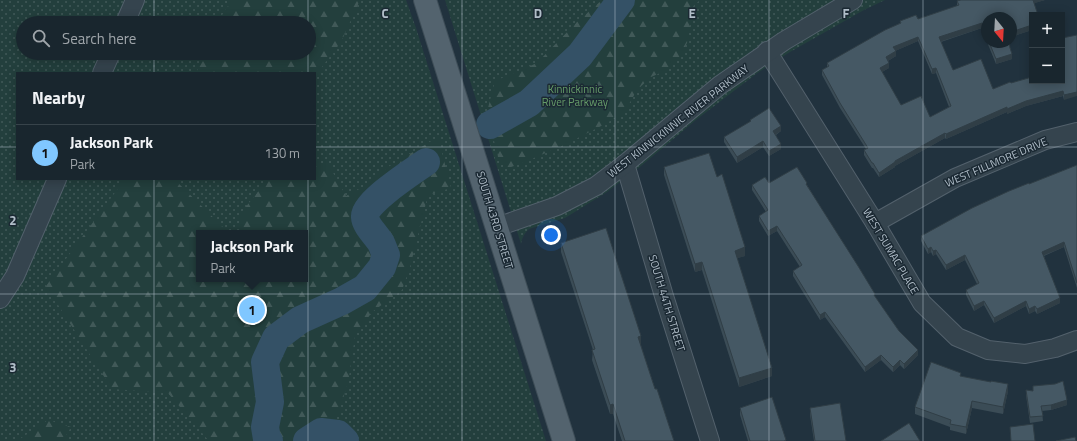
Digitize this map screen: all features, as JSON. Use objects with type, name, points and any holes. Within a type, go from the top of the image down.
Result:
[{"type":"main road","name":"SOUTH 43RD STREET","points":[[425,0],[564,441]]},
{"type":"street","points":[[128,16],[135,0]]},
{"type":"street","name":"WEST KINNICKINNIC RIVER PARKWAY","points":[[497,227],[557,206],[596,186],[625,164],[720,85],[784,40],[853,0]]},
{"type":"street","name":"WEST SUMAC PLACE","points":[[768,52],[875,222],[922,303],[957,338],[988,350],[1025,354],[1055,348],[1077,340]]},
{"type":"street","points":[[102,72],[107,60]]},
{"type":"street","name":"WEST FILLMORE DRIVE","points":[[875,222],[955,178],[1045,140],[1077,132]]},
{"type":"street","name":"SOUTH 44TH STREET","points":[[625,164],[664,296],[710,441]]},
{"type":"street","points":[[0,299],[15,276],[57,180]]},
{"type":"green space","points":[[0,0],[406,0],[546,441],[0,441]]},
{"type":"green space","points":[[233,0],[291,0],[296,2],[298,0],[360,0],[341,42],[316,75],[316,72],[196,72],[202,60],[316,60],[316,16],[222,16]]},
{"type":"green space","name":"Kinnickinnic River Parkway","points":[[445,0],[885,0],[864,10],[790,52],[756,74],[607,192],[565,218],[529,229],[521,244]]},
{"type":"green space","points":[[602,0],[700,0],[691,8],[687,43],[681,55],[667,70],[651,77],[637,90],[625,111],[607,123],[564,145],[508,168],[498,157],[487,112],[495,81],[537,63],[577,22]]},
{"type":"green space","points":[[438,137],[451,188],[428,195],[410,267],[402,290],[372,312],[355,336],[348,383],[335,423],[355,441],[209,441],[168,393],[112,389],[46,286],[124,180],[175,180],[226,230],[196,230],[196,282],[308,282],[308,230],[239,230],[241,213],[267,180],[316,180],[316,165],[327,162],[346,196],[365,186],[388,167]]},
{"type":"green space","points":[[48,420],[71,427],[63,441],[17,441]]},
{"type":"building","points":[[961,0],[1033,0],[1037,12],[1029,12],[1029,26],[1017,30],[1017,12],[981,12],[981,23],[939,37],[953,70],[981,59],[993,89],[1010,82],[1029,78],[1029,84],[1065,84],[1065,37],[1077,35],[1077,92],[1064,95],[1063,91],[1026,101],[1007,109],[1007,107],[946,134],[945,133],[895,161],[879,173],[864,150],[868,148],[840,103],[822,70],[829,66],[827,63],[885,30],[901,23],[900,21],[916,15],[918,19],[959,5],[957,1]],"holes":[[[918,37],[932,69],[936,68],[951,106],[930,117],[921,96],[901,105],[880,68],[889,63],[886,57],[896,51],[893,47]]]},
{"type":"building","points":[[991,48],[1010,48],[1012,54],[996,59]]},
{"type":"building","points":[[769,108],[781,126],[773,131],[781,144],[769,151],[763,141],[737,157],[724,137]]},
{"type":"building","points":[[709,153],[717,177],[722,174],[745,247],[735,251],[772,368],[739,378],[702,262],[695,264],[664,167]]},
{"type":"building","points":[[1077,165],[1077,283],[1064,242],[1042,252],[1060,298],[1037,309],[1035,306],[1029,309],[1026,301],[994,318],[984,301],[974,306],[966,290],[979,283],[965,255],[946,265],[936,250],[933,251],[931,247],[928,249],[921,236],[972,208],[1009,191]]},
{"type":"building","points":[[797,167],[807,183],[806,184],[875,294],[874,295],[899,331],[918,350],[904,364],[900,360],[893,367],[881,355],[865,367],[825,312],[820,315],[793,271],[802,265],[777,226],[768,231],[759,216],[768,210],[752,185],[765,177],[769,183]]},
{"type":"building","points":[[606,228],[641,336],[638,337],[674,441],[625,441],[613,404],[610,405],[592,350],[595,349],[561,243]]},
{"type":"building","points":[[931,362],[961,373],[960,376],[1008,384],[1003,407],[972,401],[966,427],[950,424],[951,420],[915,407]]},
{"type":"building","points":[[1063,381],[1067,400],[1051,405],[1041,406],[1043,416],[1030,417],[1026,390],[1033,391],[1033,386],[1055,384]]},
{"type":"building","points":[[772,397],[786,440],[750,441],[740,408]]},
{"type":"building","points":[[840,403],[846,441],[815,441],[810,408]]},
{"type":"building","points":[[909,423],[920,441],[881,441]]},
{"type":"building","points":[[1033,424],[1035,441],[1011,441],[1010,427]]},
{"type":"building","points":[[1075,437],[1076,441],[1056,441]]},
{"type":"waterway","points":[[490,125],[529,103],[580,55],[621,0]]},
{"type":"waterway","points":[[269,441],[267,439],[265,427],[270,402],[265,362],[276,338],[300,320],[342,301],[365,288],[382,267],[386,255],[381,243],[367,223],[365,217],[367,211],[372,204],[401,179],[426,162]]},
{"type":"waterway","points":[[307,441],[321,432],[338,434],[345,441]]},
{"type":"place","name":"Jackson Park","points":[[252,310]]}]
